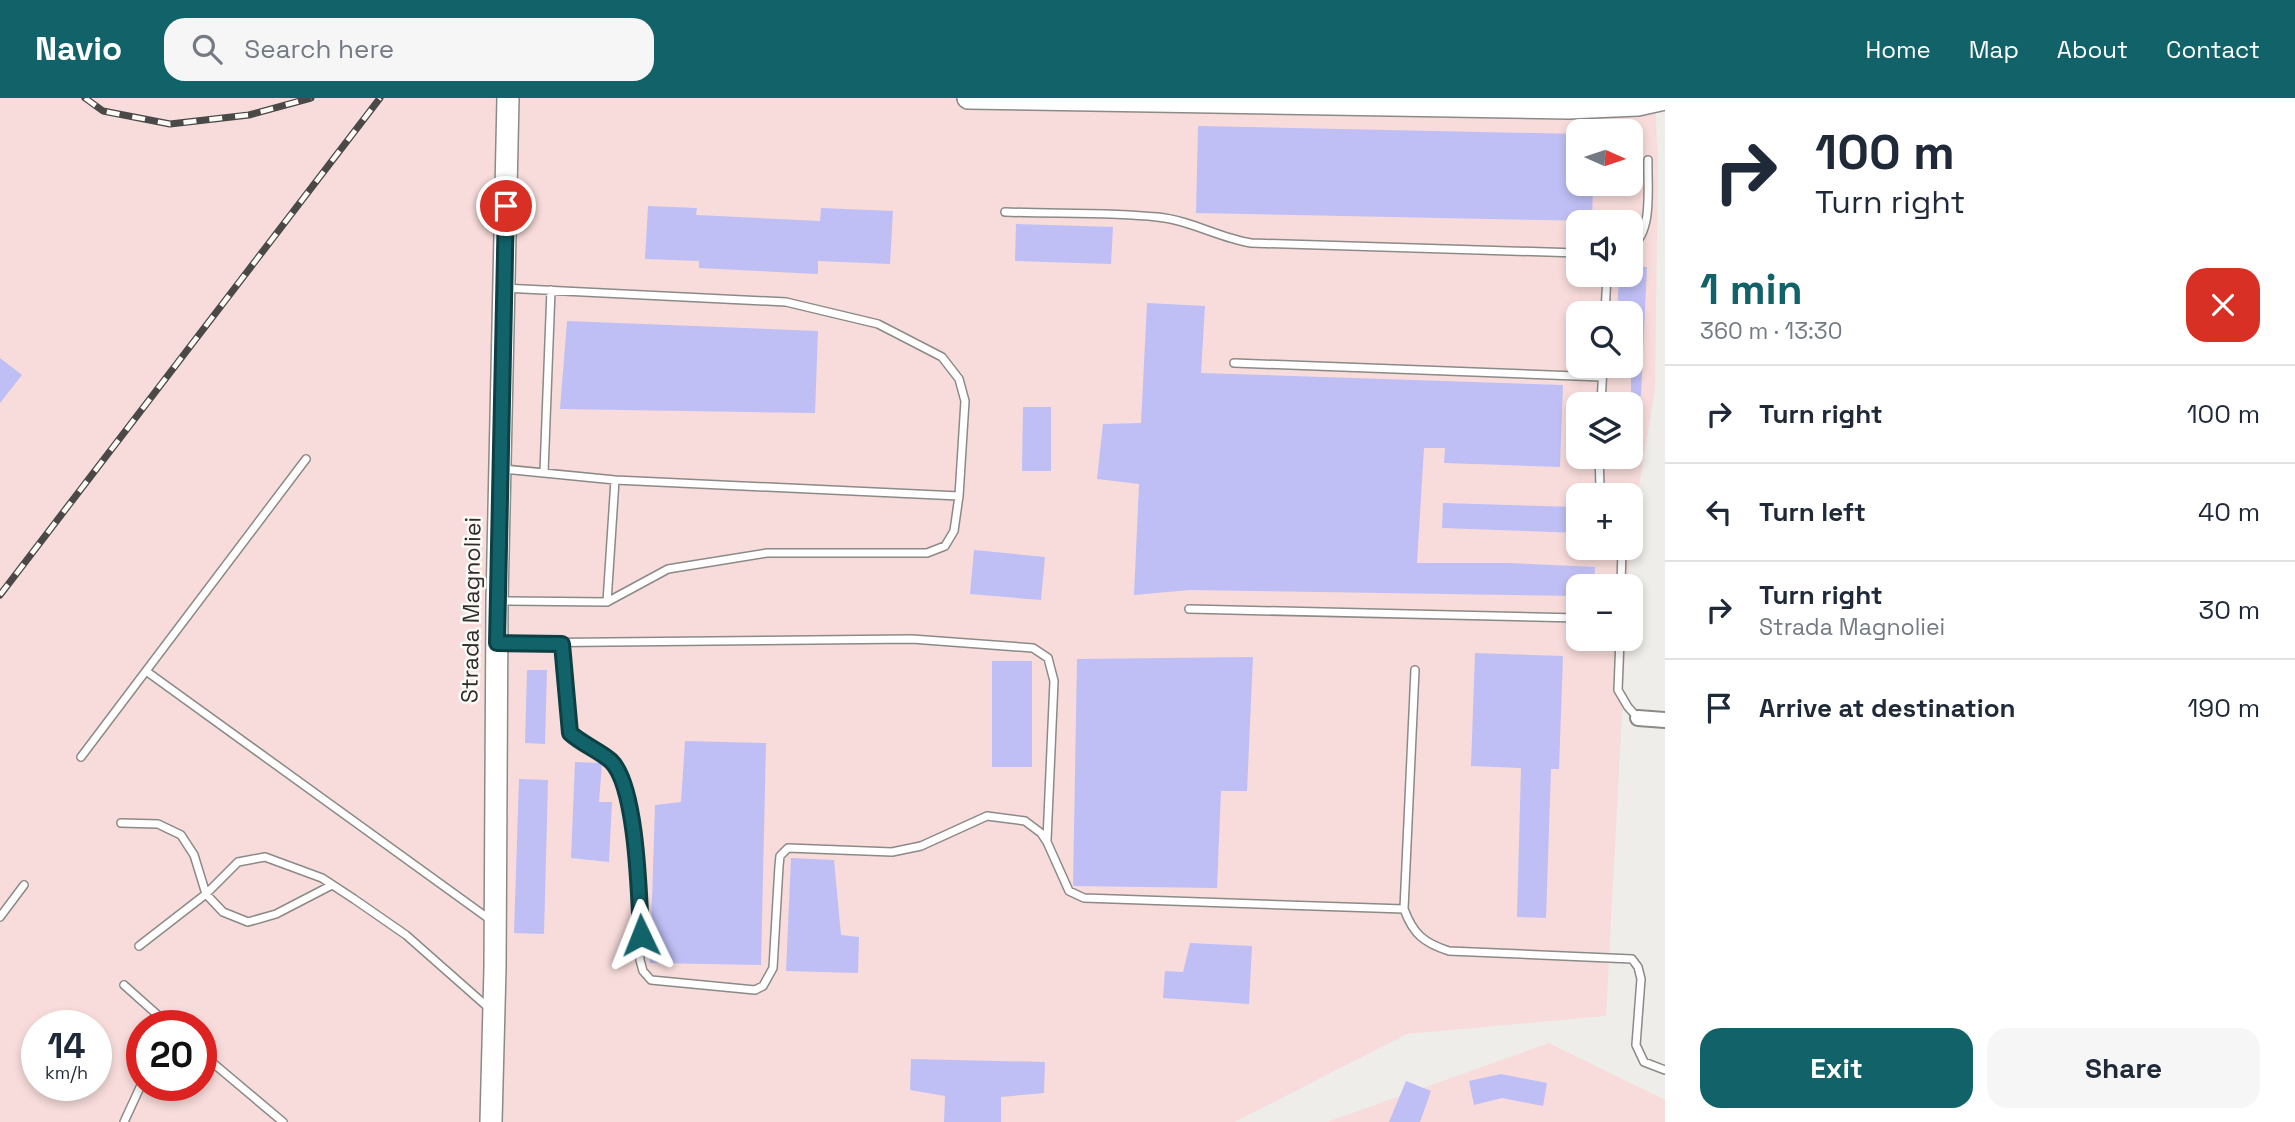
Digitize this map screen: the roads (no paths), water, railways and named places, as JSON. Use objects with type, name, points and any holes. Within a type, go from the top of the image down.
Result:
[{"type":"main road","name":"Strada Magnoliei","points":[[491,1122],[497,601],[508,98]]},
{"type":"main road","points":[[968,98],[1264,100],[1569,107],[1638,105],[1665,99]]},
{"type":"street","points":[[1638,718],[1665,720]]},
{"type":"lane","points":[[1643,235],[1646,227],[1648,160]]},
{"type":"lane","points":[[1005,212],[1157,217],[1183,222],[1234,241],[1251,243],[1566,253]]},
{"type":"lane","points":[[497,601],[607,603],[668,569],[767,553],[927,553],[945,546],[954,531],[960,496],[965,401],[960,379],[942,357],[878,324],[786,302],[504,288]]},
{"type":"lane","points":[[544,472],[551,290]]},
{"type":"lane","points":[[1234,363],[1566,376]]},
{"type":"lane","points":[[81,757],[306,459]]},
{"type":"lane","points":[[500,468],[615,480],[960,496]]},
{"type":"lane","points":[[607,603],[615,480]]},
{"type":"lane","points":[[1189,609],[1566,618]]},
{"type":"lane","points":[[497,643],[912,639],[1033,648],[1048,658],[1054,681],[1047,842]]},
{"type":"lane","points":[[562,644],[570,733],[610,760],[620,772],[638,858],[640,960],[643,971],[651,980],[755,990],[763,986],[773,968],[780,856],[788,848],[892,852],[921,846],[987,816],[1026,821],[1041,833],[1069,891],[1084,898],[1404,909]]},
{"type":"lane","points":[[1620,651],[1618,691],[1638,718]]},
{"type":"lane","points":[[1415,670],[1404,909],[1410,926],[1432,946],[1449,951],[1632,959],[1638,967],[1641,979],[1636,1045],[1644,1062],[1665,1070]]},
{"type":"lane","points":[[146,671],[495,924]]},
{"type":"lane","points":[[121,822],[158,824],[181,835],[194,855],[206,894],[223,912],[248,922],[276,914],[332,885]]},
{"type":"lane","points":[[139,946],[206,894],[238,862],[264,857],[322,878],[406,935],[494,1013]]},
{"type":"lane","points":[[0,917],[3,907],[24,885]]},
{"type":"lane","points":[[124,985],[152,1010]]},
{"type":"lane","points":[[217,1066],[283,1122]]},
{"type":"lane","points":[[124,1122],[134,1101]]},
{"type":"railway","points":[[85,98],[103,111],[170,124],[249,115],[311,98]]},
{"type":"railway","points":[[0,595],[380,98]]}]
